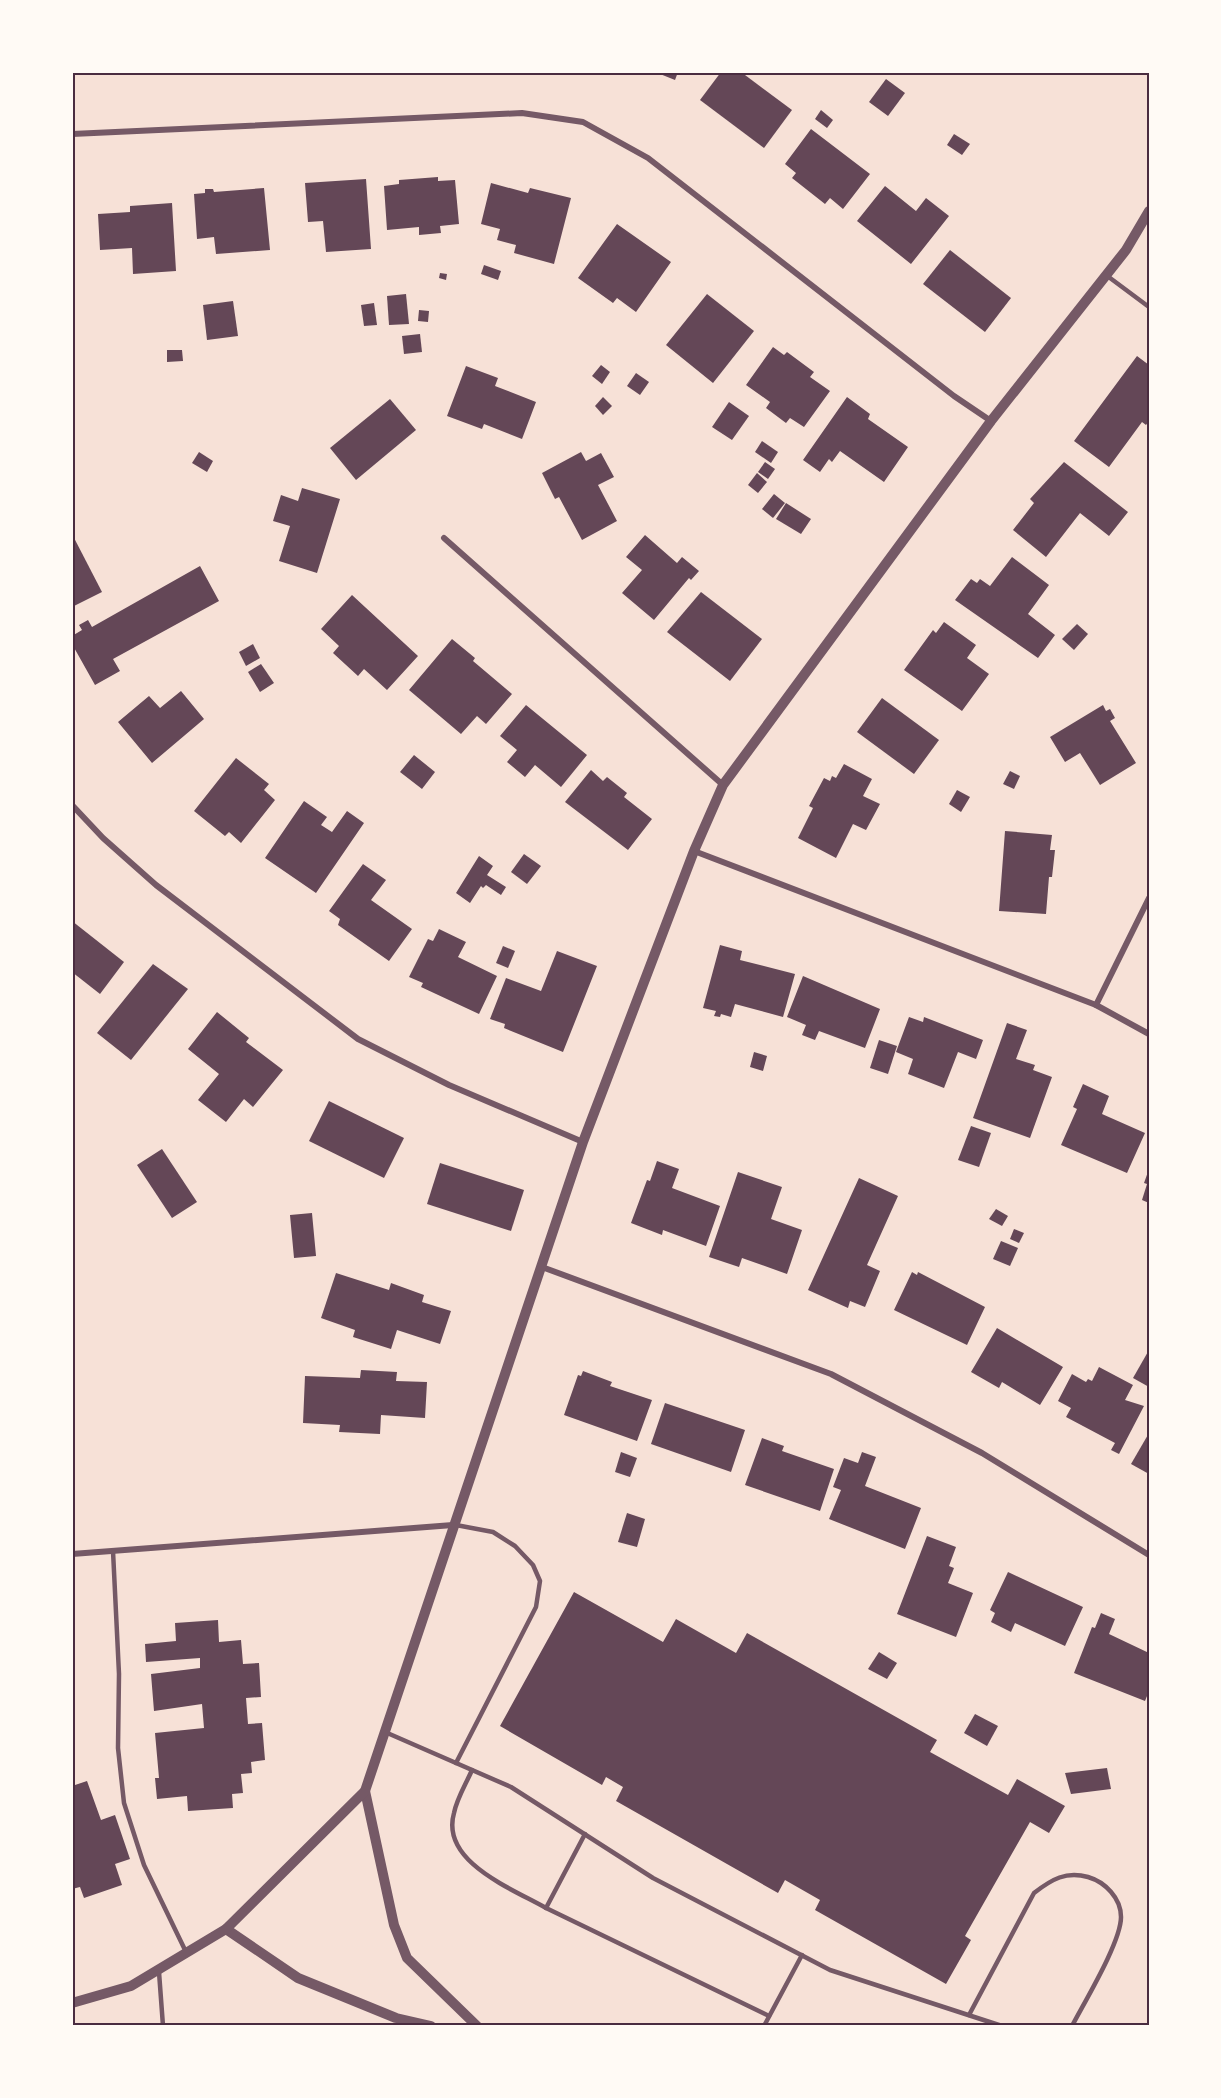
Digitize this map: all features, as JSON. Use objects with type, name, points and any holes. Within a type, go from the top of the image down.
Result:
[{"type":"street","points":[[72,134],[522,113],[583,122],[648,158],[954,396],[991,421]]},
{"type":"street","points":[[72,2003],[131,1986],[226,1929],[365,1791],[583,1142],[694,851],[723,785],[991,421],[1126,250],[1149,211]]},
{"type":"street","points":[[444,538],[723,785]]},
{"type":"street","points":[[72,805],[103,838],[156,885],[358,1039],[448,1084],[583,1142]]},
{"type":"street","points":[[694,851],[1096,1005],[1149,1034]]},
{"type":"street","points":[[1096,1005],[1149,898]]},
{"type":"street","points":[[542,1267],[831,1374],[982,1453],[1149,1555]]},
{"type":"street","points":[[72,1554],[453,1524]]},
{"type":"street","points":[[365,1791],[394,1925],[407,1958],[477,2026]]},
{"type":"street","points":[[226,1929],[298,1978],[398,2022],[431,2026]]},
{"type":"lane","points":[[1106,275],[1149,307]]},
{"type":"lane","points":[[453,1524],[493,1532],[515,1546],[533,1565],[540,1581],[536,1607],[456,1763]]},
{"type":"lane","points":[[113,1551],[119,1674],[118,1748],[124,1803],[144,1865],[186,1953]]},
{"type":"lane","points":[[385,1732],[511,1787],[653,1878],[830,1970],[1002,2026]]},
{"type":"lane","points":[[472,1770],[453,1814],[452,1835],[465,1857],[482,1872],[546,1908],[769,2016]]},
{"type":"lane","points":[[546,1908],[585,1834]]},
{"type":"lane","points":[[969,2015],[1034,1893],[1050,1880],[1073,1873],[1098,1880],[1115,1895],[1121,1915],[1119,1933],[1072,2026]]},
{"type":"lane","points":[[764,2026],[802,1955]]},
{"type":"lane","points":[[159,1969],[163,2026]]},
{"type":"building","points":[[655,72],[678,72],[675,80]]},
{"type":"building","points":[[721,72],[741,72],[792,110],[764,148],[700,100]]},
{"type":"building","points":[[886,79],[905,93],[888,116],[869,102]]},
{"type":"building","points":[[821,110],[833,120],[827,128],[815,119]]},
{"type":"building","points":[[811,129],[870,174],[843,209],[830,198],[825,204],[792,178],[796,173],[785,164]]},
{"type":"building","points":[[954,134],[970,144],[962,155],[947,145]]},
{"type":"building","points":[[438,177],[438,181],[455,180],[459,224],[440,226],[441,233],[419,235],[419,227],[387,230],[384,186],[399,184],[399,180]]},
{"type":"building","points":[[366,179],[371,249],[326,252],[323,221],[308,222],[305,183]]},
{"type":"building","points":[[491,183],[528,193],[530,188],[571,198],[554,264],[514,253],[516,245],[497,240],[500,229],[481,224]]},
{"type":"building","points":[[885,186],[916,211],[926,198],[949,216],[911,264],[857,221]]},
{"type":"building","points":[[264,188],[270,250],[216,254],[214,237],[197,239],[194,194],[205,193],[205,189],[213,189],[214,192]]},
{"type":"building","points":[[172,203],[176,271],[133,274],[132,248],[100,250],[98,214],[130,212],[130,206]]},
{"type":"building","points":[[617,224],[671,262],[636,312],[617,298],[613,303],[578,278]]},
{"type":"building","points":[[950,250],[1011,298],[985,332],[923,284]]},
{"type":"building","points":[[484,265],[501,271],[498,280],[481,274]]},
{"type":"building","points":[[440,273],[447,274],[446,280],[439,278]]},
{"type":"building","points":[[406,294],[409,324],[389,325],[387,296]]},
{"type":"building","points":[[707,294],[754,331],[713,383],[666,345]]},
{"type":"building","points":[[233,301],[238,336],[207,340],[203,305]]},
{"type":"building","points":[[374,303],[377,325],[364,326],[361,305]]},
{"type":"building","points":[[419,310],[429,311],[428,322],[418,321]]},
{"type":"building","points":[[420,334],[422,352],[404,354],[402,336]]},
{"type":"building","points":[[773,347],[784,355],[787,352],[814,372],[810,377],[830,391],[804,427],[790,418],[786,423],[766,408],[770,402],[746,385]]},
{"type":"building","points":[[167,350],[182,350],[183,361],[167,362]]},
{"type":"building","points":[[1137,356],[1149,365],[1149,421],[1146,425],[1142,422],[1109,467],[1074,441]]},
{"type":"building","points":[[601,365],[610,372],[602,384],[592,376]]},
{"type":"building","points":[[466,366],[498,378],[495,386],[536,402],[522,439],[484,424],[482,429],[447,416]]},
{"type":"building","points":[[636,373],[649,382],[640,395],[627,386]]},
{"type":"building","points":[[603,397],[612,406],[603,415],[595,406]]},
{"type":"building","points":[[847,397],[870,414],[868,419],[908,447],[884,482],[840,451],[832,462],[829,459],[820,472],[803,460]]},
{"type":"building","points":[[390,399],[416,430],[356,480],[330,448]]},
{"type":"building","points":[[729,402],[749,416],[732,440],[712,427]]},
{"type":"building","points":[[762,441],[778,452],[771,463],[755,452]]},
{"type":"building","points":[[199,452],[213,461],[207,472],[192,463]]},
{"type":"building","points":[[581,452],[586,461],[601,453],[614,477],[598,485],[617,521],[582,540],[559,497],[555,499],[542,473]]},
{"type":"building","points":[[765,462],[775,469],[768,479],[758,472]]},
{"type":"building","points":[[1064,462],[1128,512],[1109,536],[1080,513],[1046,557],[1013,530],[1034,503],[1030,499]]},
{"type":"building","points":[[757,473],[767,482],[758,493],[748,485]]},
{"type":"building","points":[[302,488],[340,499],[317,573],[279,561],[290,526],[273,521],[281,495],[298,501]]},
{"type":"building","points":[[774,494],[785,503],[773,518],[762,509]]},
{"type":"building","points":[[786,503],[811,519],[801,534],[776,519]]},
{"type":"building","points":[[72,534],[102,592],[72,607]]},
{"type":"building","points":[[645,535],[677,563],[682,557],[699,571],[691,580],[689,578],[654,620],[622,593],[642,570],[626,557]]},
{"type":"building","points":[[1012,557],[1049,585],[1028,614],[1055,635],[1038,658],[955,600],[971,579],[977,583],[980,579],[990,586]]},
{"type":"building","points":[[200,566],[219,601],[113,659],[120,671],[95,685],[72,644],[72,636],[82,630],[79,625],[88,620],[92,627]]},
{"type":"building","points":[[701,592],[762,639],[730,681],[667,632]]},
{"type":"building","points":[[352,595],[418,656],[387,690],[364,669],[358,676],[333,653],[339,646],[321,629]]},
{"type":"building","points":[[944,622],[976,645],[967,658],[989,674],[962,711],[904,670],[933,630],[936,633]]},
{"type":"building","points":[[1077,624],[1088,634],[1074,650],[1062,639]]},
{"type":"building","points":[[452,639],[475,658],[473,661],[512,694],[486,724],[477,716],[461,734],[409,690]]},
{"type":"building","points":[[253,644],[260,658],[246,666],[239,652]]},
{"type":"building","points":[[261,664],[274,683],[260,692],[248,672]]},
{"type":"building","points":[[181,691],[204,719],[152,763],[118,722],[149,696],[160,708]]},
{"type":"building","points":[[882,698],[939,740],[914,774],[857,732]]},
{"type":"building","points":[[526,705],[587,755],[561,787],[535,765],[525,777],[507,762],[517,750],[500,736]]},
{"type":"building","points":[[1103,705],[1106,711],[1110,709],[1115,718],[1110,721],[1136,763],[1100,785],[1080,753],[1065,762],[1050,737]]},
{"type":"building","points":[[414,755],[435,772],[422,789],[400,772]]},
{"type":"building","points":[[236,758],[269,784],[264,790],[275,800],[241,843],[229,832],[225,836],[194,811]]},
{"type":"building","points":[[844,764],[872,779],[863,796],[880,804],[866,830],[853,824],[836,858],[798,838],[813,808],[809,806],[824,778],[830,781],[832,776],[836,778]]},
{"type":"building","points":[[591,770],[603,781],[607,777],[627,793],[624,797],[652,819],[628,850],[565,802]]},
{"type":"building","points":[[1010,771],[1020,776],[1014,789],[1003,784]]},
{"type":"building","points":[[957,790],[970,797],[961,812],[949,804]]},
{"type":"building","points":[[304,801],[327,817],[321,825],[332,832],[347,811],[364,823],[316,893],[265,858]]},
{"type":"building","points":[[1005,831],[1052,835],[1050,850],[1055,850],[1052,877],[1049,877],[1046,914],[999,911]]},
{"type":"building","points":[[524,854],[541,866],[527,884],[511,872]]},
{"type":"building","points":[[479,856],[493,866],[487,875],[506,887],[501,895],[486,885],[483,888],[481,886],[470,903],[456,893]]},
{"type":"building","points":[[363,864],[386,880],[371,900],[412,929],[389,961],[338,925],[340,919],[329,911]]},
{"type":"building","points":[[72,921],[124,962],[100,994],[72,972]]},
{"type":"building","points":[[439,929],[466,942],[458,957],[497,976],[479,1014],[421,987],[423,983],[409,977],[428,939],[433,941]]},
{"type":"building","points":[[720,945],[742,951],[740,960],[795,974],[783,1017],[735,1004],[731,1017],[721,1014],[720,1017],[714,1016],[716,1011],[703,1008]]},
{"type":"building","points":[[503,946],[515,951],[508,968],[496,963]]},
{"type":"building","points":[[557,951],[597,966],[563,1052],[504,1028],[505,1024],[490,1019],[506,978],[541,991]]},
{"type":"building","points":[[153,964],[188,989],[131,1060],[97,1033]]},
{"type":"building","points":[[803,976],[880,1009],[865,1048],[819,1031],[815,1040],[802,1035],[806,1025],[787,1017]]},
{"type":"building","points":[[217,1012],[249,1038],[246,1042],[283,1070],[253,1107],[244,1099],[226,1122],[198,1100],[219,1074],[188,1049]]},
{"type":"building","points":[[909,1017],[923,1022],[924,1017],[983,1040],[976,1059],[958,1052],[944,1088],[908,1074],[913,1059],[896,1052]]},
{"type":"building","points":[[1007,1023],[1027,1030],[1016,1059],[1035,1065],[1033,1070],[1052,1077],[1030,1138],[973,1118]]},
{"type":"building","points":[[879,1040],[897,1046],[888,1074],[870,1068]]},
{"type":"building","points":[[754,1052],[767,1056],[763,1071],[750,1067]]},
{"type":"building","points":[[1083,1084],[1109,1096],[1102,1114],[1145,1133],[1127,1173],[1061,1145],[1077,1109],[1073,1107]]},
{"type":"building","points":[[329,1101],[404,1138],[384,1178],[309,1141]]},
{"type":"building","points":[[971,1126],[991,1133],[979,1167],[958,1160]]},
{"type":"building","points":[[162,1149],[197,1202],[172,1218],[137,1165]]},
{"type":"building","points":[[657,1161],[679,1169],[672,1188],[720,1206],[706,1246],[663,1230],[662,1235],[631,1223],[647,1180],[650,1181]]},
{"type":"building","points":[[440,1163],[524,1190],[511,1231],[427,1204]]},
{"type":"building","points":[[1149,1169],[1149,1203],[1142,1200]]},
{"type":"building","points":[[738,1172],[782,1187],[771,1219],[802,1230],[787,1274],[742,1258],[739,1267],[709,1257]]},
{"type":"building","points":[[859,1178],[898,1196],[867,1265],[880,1271],[865,1307],[850,1301],[848,1308],[808,1290]]},
{"type":"building","points":[[996,1209],[1008,1216],[1002,1226],[989,1219]]},
{"type":"building","points":[[312,1213],[316,1256],[294,1258],[290,1215]]},
{"type":"building","points":[[1014,1229],[1024,1233],[1019,1243],[1010,1239]]},
{"type":"building","points":[[1001,1241],[1018,1248],[1010,1266],[993,1259]]},
{"type":"building","points":[[912,1272],[917,1275],[918,1272],[985,1307],[967,1345],[894,1310]]},
{"type":"building","points":[[336,1273],[389,1290],[391,1283],[424,1295],[422,1302],[451,1311],[440,1344],[397,1330],[391,1349],[353,1337],[355,1330],[321,1318]]},
{"type":"building","points":[[997,1328],[1063,1367],[1040,1405],[1002,1382],[999,1388],[971,1372]]},
{"type":"building","points":[[1149,1350],[1149,1387],[1133,1378]]},
{"type":"building","points":[[1099,1367],[1133,1385],[1125,1400],[1144,1406],[1119,1454],[1111,1450],[1115,1443],[1066,1417],[1071,1408],[1058,1401],[1072,1374],[1086,1382],[1088,1379],[1092,1381]]},
{"type":"building","points":[[361,1370],[397,1372],[396,1381],[427,1382],[425,1418],[381,1415],[380,1434],[339,1432],[340,1425],[303,1423],[305,1376],[360,1378]]},
{"type":"building","points":[[583,1371],[612,1382],[610,1386],[652,1400],[637,1441],[564,1415],[578,1375],[581,1376]]},
{"type":"building","points":[[665,1403],[745,1430],[731,1472],[651,1444]]},
{"type":"building","points":[[1149,1433],[1149,1474],[1131,1464]]},
{"type":"building","points":[[762,1438],[784,1446],[782,1451],[834,1469],[820,1511],[745,1485]]},
{"type":"building","points":[[621,1452],[637,1458],[630,1477],[615,1472]]},
{"type":"building","points":[[862,1452],[876,1457],[865,1486],[921,1508],[905,1549],[829,1519],[841,1490],[833,1487],[844,1458],[858,1463]]},
{"type":"building","points":[[627,1513],[645,1519],[637,1547],[618,1542]]},
{"type":"building","points":[[927,1536],[956,1547],[949,1566],[954,1568],[948,1583],[973,1593],[956,1637],[897,1614]]},
{"type":"building","points":[[1008,1572],[1083,1607],[1065,1646],[1015,1623],[1011,1632],[991,1622],[995,1613],[990,1610]]},
{"type":"building","points":[[574,1592],[663,1642],[676,1619],[736,1653],[747,1633],[937,1740],[930,1752],[1008,1795],[1017,1779],[1065,1806],[1049,1833],[1030,1822],[965,1936],[971,1940],[946,1984],[815,1910],[820,1900],[785,1880],[778,1893],[616,1801],[623,1787],[606,1777],[602,1785],[500,1726]]},
{"type":"building","points":[[1101,1613],[1115,1619],[1109,1634],[1149,1653],[1149,1691],[1145,1701],[1074,1673],[1092,1627],[1095,1628]]},
{"type":"building","points":[[218,1620],[219,1642],[241,1640],[243,1664],[259,1663],[261,1697],[246,1698],[248,1724],[262,1723],[265,1760],[251,1762],[252,1773],[241,1774],[243,1793],[232,1794],[233,1808],[188,1811],[187,1796],[157,1799],[155,1778],[159,1778],[155,1733],[204,1728],[202,1704],[154,1711],[151,1674],[200,1668],[200,1658],[146,1662],[145,1644],[176,1641],[175,1623]]},
{"type":"building","points":[[879,1652],[897,1663],[887,1679],[868,1669]]},
{"type":"building","points":[[975,1714],[998,1726],[987,1746],[964,1733]]},
{"type":"building","points":[[1107,1768],[1111,1789],[1071,1794],[1065,1773]]},
{"type":"building","points":[[87,1781],[101,1820],[115,1815],[130,1859],[115,1864],[122,1885],[84,1898],[80,1887],[72,1889],[72,1786]]}]
